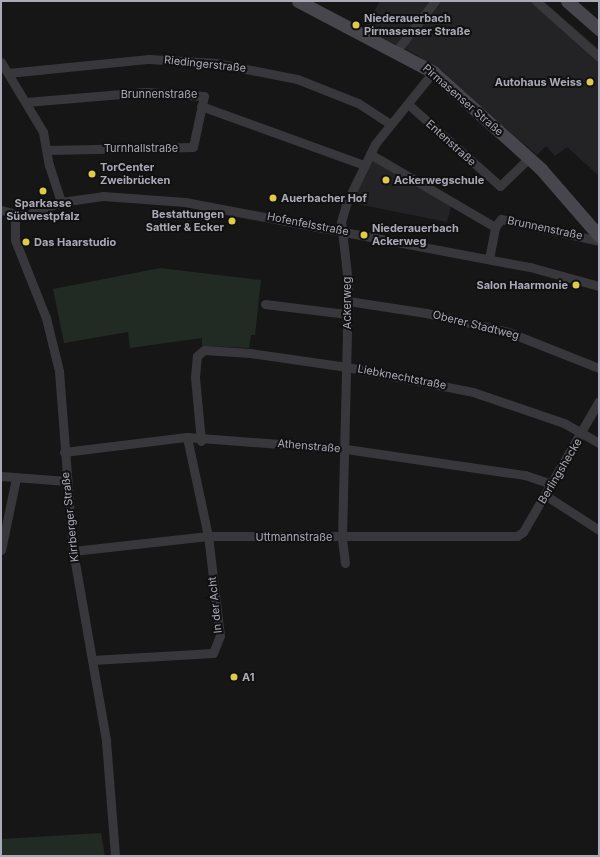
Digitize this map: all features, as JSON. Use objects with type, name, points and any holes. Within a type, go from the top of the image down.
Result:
[{"type":"main road","name":"Pirmasenser Straße","points":[[298,1],[397,50],[433,72],[529,158],[599,236]]},
{"type":"main road","points":[[567,1],[599,29]]},
{"type":"street","points":[[397,50],[435,1]]},
{"type":"street","points":[[536,1],[599,57]]},
{"type":"street","name":"Riedingerstraße","points":[[8,73],[149,59],[216,63],[297,79],[358,103],[390,124]]},
{"type":"street","points":[[1,62],[43,132],[61,202]]},
{"type":"street","name":"Ackerweg","points":[[345,563],[342,537],[346,449],[348,301],[340,230],[346,204],[370,154],[390,124],[433,72]]},
{"type":"street","name":"Brunnenstraße","points":[[26,102],[146,92],[203,94],[201,106],[364,165]]},
{"type":"street","name":"Entenstraße","points":[[408,104],[500,186],[529,158]]},
{"type":"street","name":"Turnhallstraße","points":[[47,150],[193,147],[201,106]]},
{"type":"street","name":"Brunnenstraße","points":[[370,154],[495,227]]},
{"type":"street","name":"Hofenfelsstraße","points":[[15,216],[61,202],[103,196],[156,198],[340,230],[489,259],[599,286]]},
{"type":"street","points":[[1,210],[15,216]]},
{"type":"street","name":"Kirrberger Straße","points":[[15,216],[15,240],[55,352],[73,552],[106,741],[115,856]]},
{"type":"street","name":"Brunnenstraße","points":[[489,259],[495,227],[501,219],[599,241]]},
{"type":"street","name":"Oberer Stadtweg","points":[[348,301],[426,313],[500,330],[599,368]]},
{"type":"street","points":[[265,304],[347,314]]},
{"type":"street","name":"Liebknechtstraße","points":[[201,441],[196,399],[197,356],[204,350],[225,351],[347,367],[479,393],[583,432],[599,443]]},
{"type":"street","name":"Berlingshecke","points":[[517,536],[523,532],[583,432],[599,402]]},
{"type":"street","name":"Athenstraße","points":[[64,452],[187,437],[201,441],[346,449],[525,475],[551,484]]},
{"type":"street","name":"In der Acht","points":[[92,660],[213,653],[220,636],[208,536],[187,437]]},
{"type":"street","points":[[1,476],[67,481]]},
{"type":"street","points":[[1,550],[16,478]]},
{"type":"street","points":[[545,495],[599,530]]},
{"type":"street","name":"Uttmannstraße","points":[[73,552],[208,536],[517,536]]},
{"type":"shaded area","points":[[380,1],[543,1],[599,49],[599,176],[567,147],[555,156],[546,146],[537,155],[436,69],[415,54],[364,29]]},
{"type":"shaded area","name":"Ackerwegschule","points":[[371,158],[452,204],[447,222],[352,203]]},
{"type":"shaded area","points":[[160,268],[261,280],[255,335],[251,335],[249,348],[202,346],[202,338],[130,348],[128,332],[64,343],[53,289]]},
{"type":"shaded area","points":[[101,833],[105,856],[1,856],[1,839]]},
{"type":"place","name":"Niederauerbach Pirmasenser Straße","points":[[356,25]]},
{"type":"place","name":"Autohaus Weiss","points":[[590,82]]},
{"type":"place","name":"TorCenter Zweibrücken","points":[[92,174]]},
{"type":"place","name":"Ackerwegschule","points":[[386,180]]},
{"type":"place","name":"Sparkasse Südwestpfalz","points":[[43,191]]},
{"type":"place","name":"Auerbacher Hof","points":[[273,198]]},
{"type":"place","name":"Bestattungen Sattler & Ecker","points":[[232,221]]},
{"type":"place","name":"Niederauerbach Ackerweg","points":[[364,235]]},
{"type":"place","name":"Das Haarstudio","points":[[26,242]]},
{"type":"place","name":"Salon Haarmonie","points":[[576,285]]},
{"type":"place","name":"A1","points":[[234,677]]}]
